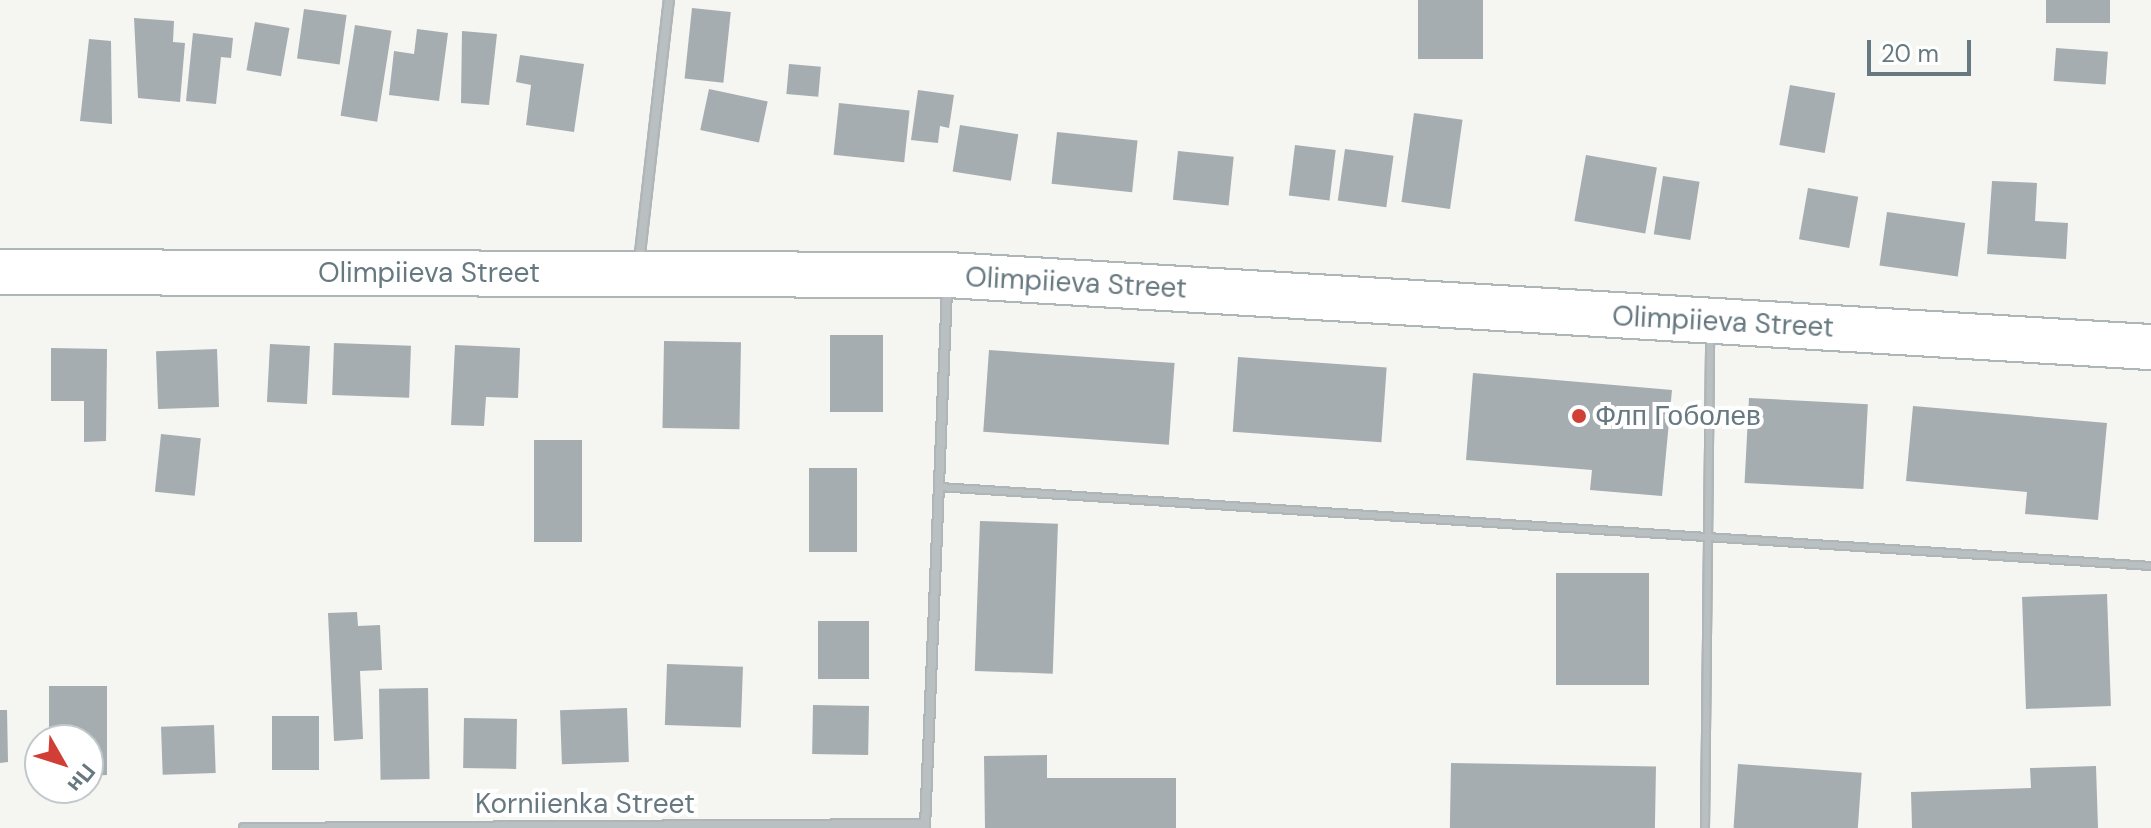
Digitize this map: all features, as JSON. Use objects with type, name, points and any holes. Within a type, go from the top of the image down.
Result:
[{"type":"main road","name":"Olimpiieva Street","points":[[0,272],[948,275],[2151,347]]},
{"type":"street","points":[[638,274],[669,0]]},
{"type":"street","points":[[925,826],[948,275]]},
{"type":"street","name":"Korniienka Street","points":[[244,828],[925,826]]},
{"type":"lane","points":[[1705,828],[1710,321]]},
{"type":"lane","points":[[939,487],[2151,566]]},
{"type":"building","points":[[1418,0],[1483,0],[1483,59],[1418,59]]},
{"type":"building","points":[[2046,0],[2110,0],[2110,23],[2046,23]]},
{"type":"building","points":[[692,8],[731,12],[723,83],[685,79]]},
{"type":"building","points":[[304,9],[347,15],[340,64],[297,59]]},
{"type":"building","points":[[134,18],[174,21],[173,42],[185,43],[180,102],[138,98]]},
{"type":"building","points":[[255,22],[289,28],[281,76],[246,70]]},
{"type":"building","points":[[355,25],[392,31],[377,122],[341,116]]},
{"type":"building","points":[[417,29],[448,33],[439,101],[389,95],[394,51],[414,54]]},
{"type":"building","points":[[462,31],[497,34],[489,105],[461,103]]},
{"type":"building","points":[[193,33],[233,38],[231,58],[221,57],[216,104],[186,101]]},
{"type":"building","points":[[89,39],[111,41],[112,124],[80,121]]},
{"type":"building","points":[[2056,48],[2108,52],[2106,85],[2054,81]]},
{"type":"building","points":[[520,55],[584,64],[574,132],[526,125],[531,85],[516,82]]},
{"type":"building","points":[[789,64],[821,67],[818,97],[786,94]]},
{"type":"building","points":[[1790,85],[1835,93],[1825,153],[1779,145]]},
{"type":"building","points":[[709,89],[768,101],[759,143],[700,130]]},
{"type":"building","points":[[918,90],[954,95],[949,128],[940,126],[938,143],[911,140]]},
{"type":"building","points":[[839,103],[910,110],[904,162],[834,155]]},
{"type":"building","points":[[1414,113],[1463,120],[1450,209],[1401,202]]},
{"type":"building","points":[[960,125],[1018,134],[1011,181],[953,171]]},
{"type":"building","points":[[1057,132],[1138,140],[1132,192],[1052,184]]},
{"type":"building","points":[[1295,145],[1336,150],[1329,201],[1289,196]]},
{"type":"building","points":[[1345,149],[1394,156],[1386,207],[1338,200]]},
{"type":"building","points":[[1178,151],[1234,157],[1229,206],[1173,200]]},
{"type":"building","points":[[1586,155],[1657,168],[1645,233],[1574,221]]},
{"type":"building","points":[[1663,176],[1700,182],[1690,240],[1654,234]]},
{"type":"building","points":[[1992,181],[2037,183],[2035,221],[2068,223],[2066,259],[1987,254]]},
{"type":"building","points":[[1808,188],[1858,197],[1849,248],[1799,239]]},
{"type":"building","points":[[1887,212],[1965,223],[1958,276],[1879,265]]},
{"type":"building","points":[[830,335],[883,335],[883,412],[830,412]]},
{"type":"building","points":[[664,341],[741,342],[739,429],[662,428]]},
{"type":"building","points":[[334,343],[411,346],[409,398],[332,395]]},
{"type":"building","points":[[270,344],[310,346],[307,404],[267,402]]},
{"type":"building","points":[[455,345],[520,348],[518,398],[486,397],[484,426],[451,425]]},
{"type":"building","points":[[51,348],[107,349],[106,441],[84,442],[84,401],[51,401]]},
{"type":"building","points":[[217,349],[219,407],[158,409],[156,351]]},
{"type":"building","points":[[989,350],[1175,363],[1169,445],[983,432]]},
{"type":"building","points":[[1238,357],[1387,367],[1381,442],[1233,432]]},
{"type":"building","points":[[1473,373],[1672,390],[1662,496],[1590,490],[1592,470],[1466,460]]},
{"type":"building","points":[[1749,398],[1868,404],[1863,489],[1745,483]]},
{"type":"building","points":[[1913,406],[2107,423],[2098,520],[2025,514],[2027,492],[1906,481]]},
{"type":"building","points":[[161,434],[201,438],[195,496],[155,492]]},
{"type":"building","points":[[534,440],[582,440],[582,542],[534,542]]},
{"type":"building","points":[[809,468],[857,468],[857,552],[809,552]]},
{"type":"building","points":[[980,521],[1058,524],[1053,674],[975,671]]},
{"type":"building","points":[[1556,573],[1649,573],[1649,685],[1556,685]]},
{"type":"building","points":[[2107,594],[2111,706],[2026,709],[2022,597]]},
{"type":"building","points":[[357,612],[358,626],[380,625],[382,670],[360,671],[363,739],[334,741],[328,613]]},
{"type":"building","points":[[818,621],[869,621],[869,679],[818,679]]},
{"type":"building","points":[[667,664],[743,667],[741,728],[665,725]]},
{"type":"building","points":[[49,686],[107,686],[107,775],[104,775],[104,724],[49,724]]},
{"type":"building","points":[[428,688],[430,779],[381,780],[379,689]]},
{"type":"building","points":[[813,705],[869,706],[868,755],[812,754]]},
{"type":"building","points":[[627,708],[629,762],[562,764],[560,710]]},
{"type":"building","points":[[0,710],[7,710],[8,762],[0,763]]},
{"type":"building","points":[[272,716],[319,716],[319,770],[272,770]]},
{"type":"building","points":[[464,718],[517,719],[516,769],[463,768]]},
{"type":"building","points":[[214,725],[216,773],[163,775],[161,727]]},
{"type":"building","points":[[1047,755],[1047,778],[1176,778],[1176,828],[985,828],[984,756]]},
{"type":"building","points":[[1451,763],[1656,767],[1655,828],[1450,828]]},
{"type":"building","points":[[1738,764],[1862,773],[1858,828],[1734,828]]},
{"type":"building","points":[[2096,766],[2098,828],[1912,828],[1911,792],[2031,788],[2030,768]]},
{"type":"place","name":"Флп Гоболев","points":[[1579,416]]}]
